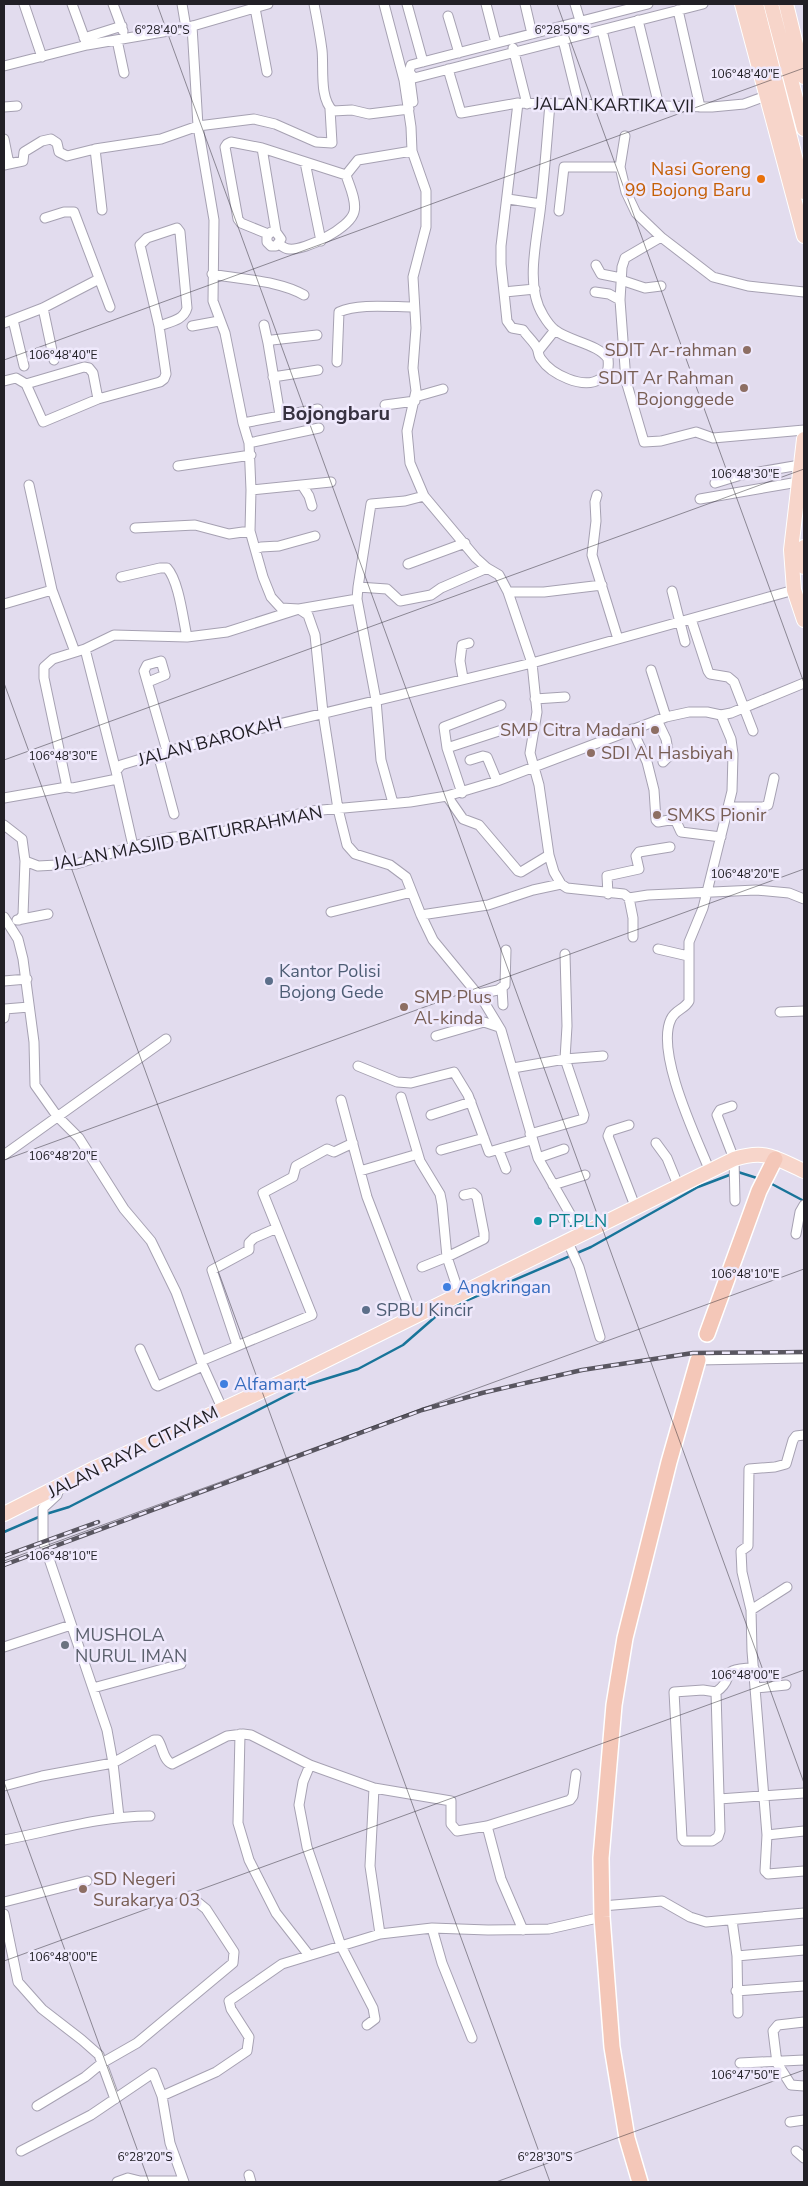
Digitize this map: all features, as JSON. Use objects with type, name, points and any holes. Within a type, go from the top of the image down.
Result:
[{"type":"highway","points":[[708,1334],[760,1191],[772,1165]]},
{"type":"highway","points":[[640,2182],[627,2138],[612,2047],[607,1996],[602,1911],[602,1858],[608,1772],[614,1705],[624,1638],[669,1462],[698,1360]]},
{"type":"main road","points":[[742,4],[766,96],[776,109],[804,192]]},
{"type":"main road","points":[[756,4],[776,109],[804,236]]},
{"type":"main road","points":[[771,4],[801,104],[804,129]]},
{"type":"main road","points":[[786,4],[803,71]]},
{"type":"main road","points":[[804,439],[791,550],[794,590],[804,620]]},
{"type":"main road","points":[[804,547],[804,568]]},
{"type":"main road","name":"JALAN RAYA CITAYAM","points":[[4,1514],[222,1408],[286,1380],[459,1294],[569,1245],[581,1233],[710,1170],[734,1163],[748,1155],[762,1154],[772,1165],[804,1171]]},
{"type":"street","points":[[24,4],[42,57]]},
{"type":"street","points":[[72,4],[86,42]]},
{"type":"street","points":[[113,4],[122,26],[121,39],[124,73]]},
{"type":"street","points":[[182,4],[189,27],[198,126],[214,220],[213,301],[225,333],[243,423],[249,443],[250,531],[263,577],[272,598],[281,608],[299,609],[308,615],[315,634],[323,713],[338,809],[347,845],[350,850],[360,856],[390,865],[406,877],[421,915],[442,952],[478,994],[502,1032],[530,1137],[538,1158],[581,1233]]},
{"type":"street","points":[[4,139],[7,164],[23,161],[24,152],[42,141],[51,139],[57,143],[62,155],[66,156],[95,149],[161,139],[198,126],[234,120],[264,120],[316,142],[332,143],[330,109],[325,93],[322,51],[314,4]]},
{"type":"street","points":[[384,4],[413,102],[409,114],[412,151],[424,183],[427,216],[424,236],[414,269],[416,328],[415,399],[407,431],[408,448],[414,475],[424,496],[487,568],[499,575],[508,592],[532,663],[536,723],[530,752],[539,785],[549,856],[554,872],[561,884],[567,888],[608,894],[624,894],[629,898],[633,918],[633,937]]},
{"type":"street","points":[[407,4],[423,62]]},
{"type":"street","points":[[486,4],[496,44]]},
{"type":"street","points":[[525,4],[532,34]]},
{"type":"street","points":[[575,4],[584,34]]},
{"type":"street","points":[[405,73],[411,65],[580,22],[625,7],[648,4]]},
{"type":"street","points":[[405,73],[414,78],[703,4]]},
{"type":"street","points":[[86,42],[121,39],[189,27],[260,5],[267,72]]},
{"type":"street","points":[[678,10],[700,107]]},
{"type":"street","points":[[448,16],[459,53]]},
{"type":"street","points":[[638,20],[659,106]]},
{"type":"street","points":[[4,66],[42,57],[86,42],[122,26]]},
{"type":"street","points":[[602,30],[620,106]]},
{"type":"street","points":[[511,39],[522,104],[501,246],[504,292],[509,325],[523,330],[539,350],[541,360],[551,369],[579,383],[586,384],[599,380],[608,370],[609,364],[606,355],[555,330],[543,315],[538,304],[535,289],[534,261],[550,104]]},
{"type":"street","points":[[563,40],[579,105]]},
{"type":"street","name":"JALAN KARTIKA VII","points":[[448,69],[461,113],[522,104],[700,107],[744,104],[766,96]]},
{"type":"street","points":[[4,107],[17,106]]},
{"type":"street","points":[[330,109],[333,111],[352,110],[369,114],[409,114]]},
{"type":"street","points":[[625,136],[620,168],[626,192],[633,208],[661,237],[713,276],[748,286],[804,292]]},
{"type":"street","points":[[272,233],[239,221],[225,147],[227,144],[232,142],[262,148],[346,175]]},
{"type":"street","points":[[262,148],[272,233]]},
{"type":"street","points":[[95,149],[102,210]]},
{"type":"street","points":[[346,175],[358,160],[412,151]]},
{"type":"street","points":[[305,162],[321,241]]},
{"type":"street","points":[[559,211],[564,167],[620,168]]},
{"type":"street","points":[[272,233],[266,239],[268,244],[274,246],[279,244],[287,249],[298,248],[321,241],[353,215],[354,204],[346,175]]},
{"type":"street","points":[[508,199],[541,204]]},
{"type":"street","points":[[45,218],[64,212],[74,212],[110,307]]},
{"type":"street","points":[[4,381],[16,378],[26,384],[43,422],[98,399],[160,382],[164,379],[166,374],[159,326],[140,245],[147,238],[177,228],[180,232],[187,308],[182,318],[159,326]]},
{"type":"street","points":[[661,237],[625,258],[622,262],[620,300],[626,381],[644,442],[661,441],[696,432],[714,438],[722,438],[804,430]]},
{"type":"street","points":[[596,265],[602,274],[644,288],[661,286]]},
{"type":"street","points":[[212,274],[278,284],[291,287],[304,295]]},
{"type":"street","points":[[4,322],[43,308],[99,279]]},
{"type":"street","points":[[504,292],[535,289]]},
{"type":"street","points":[[595,292],[608,294],[620,300]]},
{"type":"street","points":[[337,362],[339,312],[345,309],[375,307],[414,307]]},
{"type":"street","points":[[43,308],[54,360]]},
{"type":"street","points":[[13,320],[24,366]]},
{"type":"street","points":[[192,326],[219,321]]},
{"type":"street","points":[[264,325],[280,415]]},
{"type":"street","points":[[539,350],[555,330]]},
{"type":"street","points":[[268,343],[272,340],[317,335]]},
{"type":"street","points":[[26,384],[84,367],[89,368],[93,374],[98,399]]},
{"type":"street","points":[[273,377],[318,370]]},
{"type":"street","points":[[385,405],[415,399],[443,389]]},
{"type":"street","points":[[243,423],[318,409]]},
{"type":"street","points":[[249,443],[319,428]]},
{"type":"street","points":[[178,466],[250,456]]},
{"type":"street","points":[[715,483],[741,474],[800,465]]},
{"type":"street","points":[[251,490],[331,482]]},
{"type":"street","points":[[700,499],[798,482]]},
{"type":"street","points":[[29,485],[52,590],[75,652]]},
{"type":"street","points":[[302,485],[309,496],[312,506]]},
{"type":"street","points":[[597,495],[592,555],[618,639]]},
{"type":"street","points":[[393,803],[381,760],[376,700],[357,599],[358,587],[371,504],[405,501],[424,496]]},
{"type":"street","points":[[135,528],[195,525],[229,534],[250,531]]},
{"type":"street","points":[[256,549],[279,546],[315,536]]},
{"type":"street","points":[[408,564],[465,543]]},
{"type":"street","points":[[121,577],[167,568],[178,594],[186,637]]},
{"type":"street","points":[[358,587],[388,589],[397,600],[422,598],[487,568]]},
{"type":"street","points":[[508,592],[544,592],[602,585]]},
{"type":"street","points":[[4,604],[52,590]]},
{"type":"street","name":"JALAN BAROKAH","points":[[133,846],[117,775],[121,765],[162,752],[463,678],[532,663],[794,590]]},
{"type":"street","points":[[672,591],[685,642]]},
{"type":"street","points":[[67,787],[44,678],[44,667],[53,659],[86,649],[114,635],[186,637],[227,632],[299,609],[357,599]]},
{"type":"street","points":[[691,619],[708,671],[710,674],[728,677],[734,682],[754,731]]},
{"type":"street","points":[[463,678],[460,651],[462,645],[469,643]]},
{"type":"street","points":[[4,798],[67,787],[73,788],[117,775],[86,649]]},
{"type":"street","points":[[651,670],[669,749],[669,756],[663,762]]},
{"type":"street","points":[[148,682],[174,814]]},
{"type":"street","points":[[710,1170],[685,1111],[669,1060],[668,1044],[670,1020],[676,1011],[686,1006],[689,1001],[688,956],[690,942],[703,908],[732,791],[733,754],[731,739],[722,715],[745,708],[804,683]]},
{"type":"street","points":[[535,700],[566,697]]},
{"type":"street","points":[[462,793],[447,748],[444,727],[445,725],[502,705]]},
{"type":"street","name":"JALAN MASJID BAITURRAHMAN","points":[[25,861],[38,866],[76,864],[133,846],[174,837],[213,834],[311,811],[393,803],[462,793],[661,718],[689,712],[707,712],[722,715]]},
{"type":"street","points":[[632,729],[647,762],[654,790],[656,820],[658,822],[675,819],[681,832],[722,837]]},
{"type":"street","points":[[447,748],[502,730]]},
{"type":"street","points":[[470,760],[482,756],[487,757],[497,781]]},
{"type":"street","points":[[729,807],[763,807],[768,804],[774,778]]},
{"type":"street","points":[[447,796],[463,819],[479,825],[518,871],[521,872],[549,856]]},
{"type":"street","points":[[4,826],[22,839],[25,861],[23,914],[19,920]]},
{"type":"street","points":[[608,894],[607,876],[639,869],[636,856],[639,852],[670,847]]},
{"type":"street","points":[[421,915],[480,907],[533,890],[561,884]]},
{"type":"street","points":[[629,898],[648,895],[756,890],[804,898]]},
{"type":"street","points":[[331,912],[412,892]]},
{"type":"street","points":[[5,920],[19,920],[48,914]]},
{"type":"street","points":[[5,920],[18,939],[26,979],[34,1042],[35,1085],[56,1116],[78,1138],[124,1209],[151,1241],[176,1292],[202,1363],[222,1408]]},
{"type":"street","points":[[658,949],[688,956]]},
{"type":"street","points":[[503,1005],[502,988],[505,985],[506,950]]},
{"type":"street","points":[[358,1066],[397,1082],[411,1083],[454,1072],[470,1102],[489,1152],[584,1119],[564,1058],[567,1026],[565,954]]},
{"type":"street","points":[[4,981],[26,979]]},
{"type":"street","points":[[478,994],[502,988]]},
{"type":"street","points":[[4,1018],[5,1009],[29,1007]]},
{"type":"street","points":[[780,1012],[804,1011]]},
{"type":"street","points":[[436,1036],[484,1022],[502,1032]]},
{"type":"street","points":[[4,1155],[166,1039]]},
{"type":"street","points":[[513,1068],[564,1058],[603,1056]]},
{"type":"street","points":[[401,1097],[420,1162],[440,1194],[447,1257],[459,1294]]},
{"type":"street","points":[[342,1100],[352,1144],[375,1222],[413,1317]]},
{"type":"street","points":[[431,1115],[470,1102]]},
{"type":"street","points":[[732,1106],[720,1110],[718,1115],[734,1163],[735,1201]]},
{"type":"street","points":[[629,1125],[610,1131],[608,1136],[635,1206]]},
{"type":"street","points":[[441,1150],[484,1138]]},
{"type":"street","points":[[656,1143],[667,1158],[678,1185]]},
{"type":"street","points":[[140,1349],[158,1386],[237,1345],[312,1315],[264,1196],[264,1191],[293,1177],[296,1166],[327,1149],[334,1152],[352,1144]]},
{"type":"street","points":[[538,1158],[564,1149]]},
{"type":"street","points":[[499,1150],[506,1169]]},
{"type":"street","points":[[360,1171],[418,1154]]},
{"type":"street","points":[[553,1185],[585,1175]]},
{"type":"street","points":[[422,1267],[484,1239],[477,1197],[473,1193],[464,1196]]},
{"type":"street","points":[[796,1234],[800,1212],[804,1207]]},
{"type":"street","points":[[237,1345],[212,1270],[249,1250],[250,1243],[254,1238],[277,1228]]},
{"type":"street","points":[[569,1245],[579,1267],[600,1337]]},
{"type":"street","points":[[698,1360],[804,1358]]},
{"type":"street","points":[[804,1435],[796,1436],[793,1440],[786,1464],[749,1469],[748,1546],[741,1551],[742,1572],[751,1610],[752,1651],[767,1835],[766,1873],[804,1871]]},
{"type":"street","points":[[60,1486],[57,1495],[43,1508],[43,1541],[106,1730],[113,1763],[119,1817]]},
{"type":"street","points":[[751,1610],[787,1587]]},
{"type":"street","points":[[4,1647],[71,1625]]},
{"type":"street","points":[[93,1688],[181,1664]]},
{"type":"street","points":[[716,1692],[703,1690],[674,1692],[681,1834],[684,1841],[716,1840],[720,1831],[716,1692],[725,1684],[728,1674],[732,1670],[754,1668]]},
{"type":"street","points":[[756,1688],[786,1685]]},
{"type":"street","points":[[240,1734],[238,1823],[249,1860],[276,1913],[308,1954]]},
{"type":"street","points":[[4,1786],[42,1776],[113,1763],[154,1740],[158,1740],[169,1763],[172,1764],[227,1736],[251,1735],[310,1765],[374,1788],[451,1801],[451,1824],[457,1831],[487,1826],[571,1799],[575,1791],[576,1774]]},
{"type":"street","points":[[310,1765],[303,1782],[299,1805],[307,1847],[341,1946],[372,2008],[375,2018],[367,2025]]},
{"type":"street","points":[[374,1788],[370,1866],[380,1934]]},
{"type":"street","points":[[719,1799],[804,1792]]},
{"type":"street","points":[[4,1840],[119,1817],[150,1816]]},
{"type":"street","points":[[487,1826],[501,1879],[523,1930]]},
{"type":"street","points":[[767,1835],[804,1831]]},
{"type":"street","points":[[4,1902],[86,1881]]},
{"type":"street","points":[[37,2106],[102,2063],[137,2043],[233,1963],[234,1952],[206,1909],[190,1896]]},
{"type":"street","points":[[162,2096],[216,2072],[247,2051],[249,2037],[231,2009],[229,2001],[282,1964],[308,1954],[380,1934],[432,1928],[549,1929],[602,1911],[662,1901],[690,1917],[706,1922],[804,1912]]},
{"type":"street","points":[[4,1914],[18,1982],[42,2009],[93,2050],[102,2063],[115,2099]]},
{"type":"street","points":[[732,1920],[736,1956],[738,2013]]},
{"type":"street","points":[[432,1928],[442,1963],[472,2038]]},
{"type":"street","points":[[736,1956],[804,1950]]},
{"type":"street","points":[[736,1992],[804,1986]]},
{"type":"street","points":[[804,2022],[778,2025],[774,2030],[777,2063],[791,2085],[804,2086]]},
{"type":"street","points":[[740,2063],[777,2063],[804,2060]]},
{"type":"street","points":[[21,2151],[90,2114],[153,2073],[162,2096],[170,2143],[184,2182],[128,2178],[117,2182]]},
{"type":"street","points":[[790,2122],[804,2120]]},
{"type":"street","points":[[796,2151],[804,2158]]},
{"type":"waterway","points":[[738,1172],[760,1179]]},
{"type":"waterway","points":[[46,1514],[69,1507],[309,1384],[358,1369],[403,1345],[442,1311],[591,1247],[698,1187],[732,1174]]},
{"type":"waterway","points":[[770,1183],[804,1201]]},
{"type":"waterway","points":[[4,1532],[41,1516]]},
{"type":"railway","points":[[4,1565],[422,1410],[482,1393],[582,1370],[693,1353],[804,1352]]},
{"type":"railway","points":[[4,1556],[98,1522]]},
{"type":"place","name":"Nasi Goreng 99 Bojong Baru","points":[[761,179]]},
{"type":"place","name":"SDIT Ar-rahman","points":[[747,350]]},
{"type":"place","name":"SDIT Ar Rahman Bojonggede","points":[[744,388]]},
{"type":"place","name":"SMP Citra Madani","points":[[655,730]]},
{"type":"place","name":"SDI Al Hasbiyah","points":[[591,753]]},
{"type":"place","name":"SMKS Pionir","points":[[657,815]]},
{"type":"place","name":"Kantor Polisi Bojong Gede","points":[[269,981]]},
{"type":"place","name":"SMP Plus Al-kinda","points":[[404,1007]]},
{"type":"place","name":"PT.PLN","points":[[538,1221]]},
{"type":"place","name":"Angkringan","points":[[447,1287]]},
{"type":"place","name":"SPBU Kincir","points":[[366,1310]]},
{"type":"place","name":"Alfamart","points":[[224,1384]]},
{"type":"place","name":"MUSHOLA NURUL IMAN","points":[[65,1645]]},
{"type":"place","name":"SD Negeri Surakarya 03","points":[[83,1889]]},
{"type":"district","name":"Bojongbaru","points":[[336,413]]}]
